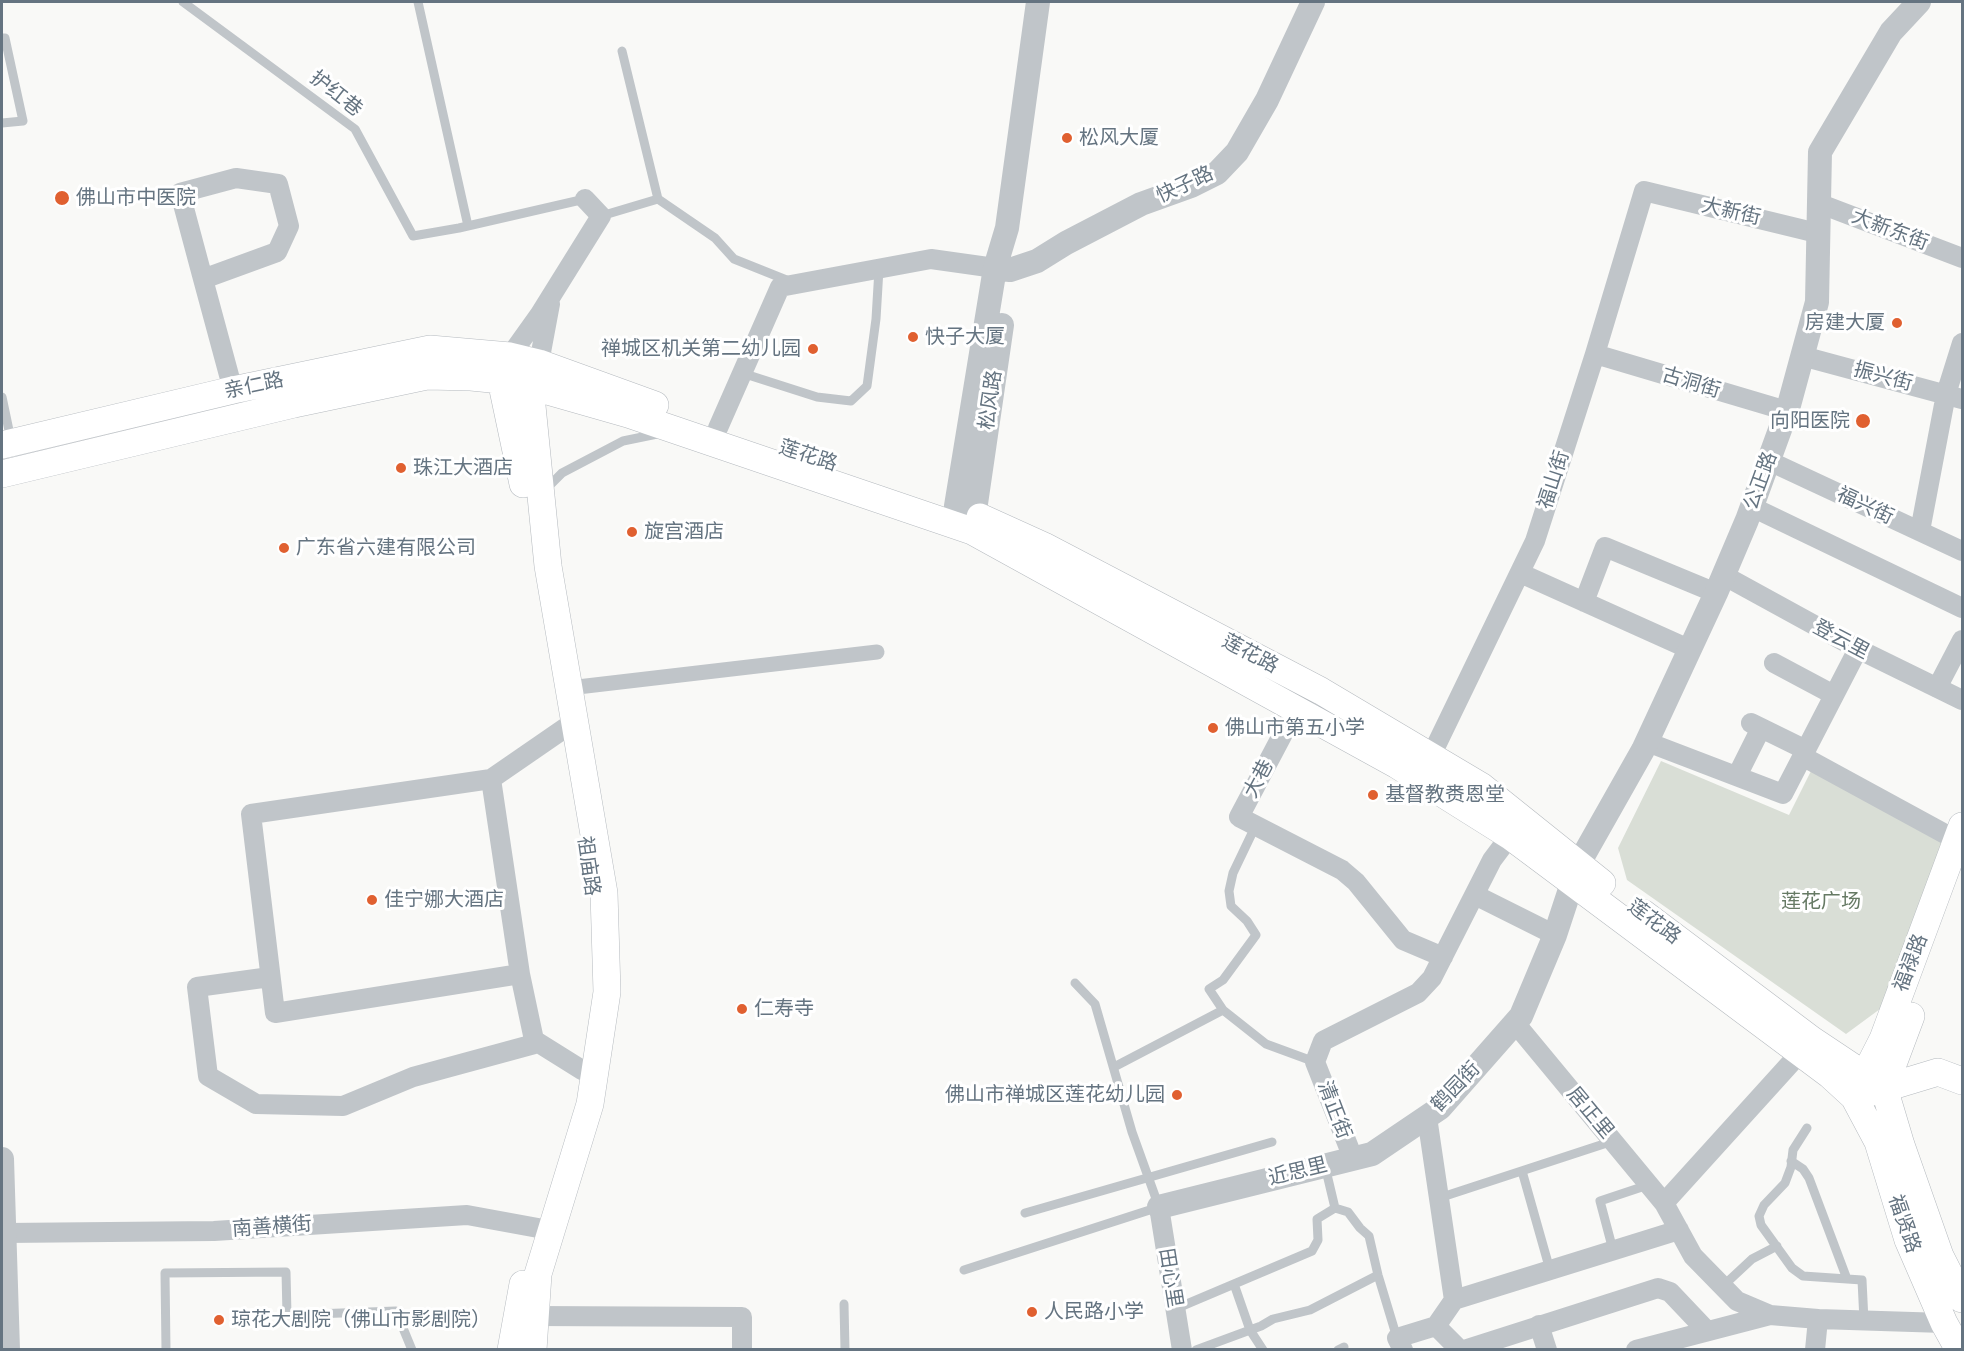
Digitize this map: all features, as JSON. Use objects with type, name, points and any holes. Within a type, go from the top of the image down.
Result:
[{"type":"main road","name":"亲仁路","points":[[7,444],[233,390],[430,349],[506,368]]},
{"type":"main road","name":"亲仁路","points":[[2,474],[294,404],[427,376],[471,377],[506,368]]},
{"type":"main road","points":[[506,368],[535,375]]},
{"type":"main road","name":"祖庙路","points":[[506,368],[514,432],[593,894],[594,995],[576,1105],[525,1270],[511,1350]]},
{"type":"main road","name":"莲花路","points":[[535,375],[718,428],[914,491],[1296,710],[1397,765],[1575,874],[1812,1040],[1868,1087]]},
{"type":"main road","name":"莲花路","points":[[535,375],[628,414],[677,431],[964,519],[1044,546],[1321,691],[1481,786],[1575,874],[1799,1054],[1830,1075],[1868,1087]]},
{"type":"main road","name":"祖庙路","points":[[533,1350],[538,1274],[590,1104],[607,992],[604,893],[548,566],[541,505],[535,375]]},
{"type":"main road","name":"福禄路","points":[[1868,1087],[1883,1039],[1960,833]]},
{"type":"main road","name":"福禄路","points":[[1868,1087],[1962,874]]},
{"type":"main road","points":[[1868,1087],[1950,1076]]},
{"type":"main road","name":"福贤路","points":[[1868,1087],[1901,1145],[1940,1256],[1962,1299]]},
{"type":"main road","name":"福贤路","points":[[1868,1087],[1878,1142],[1908,1240],[1944,1323],[1959,1350]]},
{"type":"street","name":"松风路","points":[[964,519],[1003,269],[1038,2]]},
{"type":"street","name":"快子路","points":[[1003,269],[1037,261],[1066,243],[1141,204],[1191,186],[1217,173],[1237,152],[1267,100],[1313,2]]},
{"type":"street","name":"公正路","points":[[1575,874],[1647,742],[1752,507],[1787,411],[1817,302],[1820,152],[1891,32],[1919,2]]},
{"type":"street","points":[[203,279],[277,252],[288,226],[278,184],[237,178],[180,193],[203,279],[233,390]]},
{"type":"street","name":"大新街","points":[[1644,191],[1817,233]]},
{"type":"street","name":"福山街","points":[[1431,756],[1534,541],[1595,354],[1644,191]]},
{"type":"street","points":[[506,368],[601,216],[585,199]]},
{"type":"street","name":"大新东街","points":[[1818,203],[1962,258]]},
{"type":"street","points":[[718,428],[780,287],[932,259],[1003,269]]},
{"type":"street","points":[[535,375],[551,295]]},
{"type":"street","points":[[1920,531],[1954,397],[1962,343]]},
{"type":"street","name":"古洞街","points":[[1595,354],[1787,411]]},
{"type":"street","name":"振兴街","points":[[1802,356],[1954,397]]},
{"type":"street","name":"福兴街","points":[[1768,461],[1962,551]]},
{"type":"street","points":[[1752,507],[1962,608]]},
{"type":"street","name":"登云里","points":[[1584,602],[1605,547],[1719,584],[1962,700]]},
{"type":"street","points":[[1520,573],[1689,649]]},
{"type":"street","points":[[1937,688],[1962,640]]},
{"type":"street","points":[[1647,742],[1783,794],[1858,649]]},
{"type":"street","points":[[569,688],[877,652]]},
{"type":"street","points":[[1774,663],[1834,695]]},
{"type":"street","name":"大巷","points":[[1247,822],[1296,710]]},
{"type":"street","points":[[1737,776],[1756,725],[1804,753],[1960,833]]},
{"type":"street","points":[[520,974],[275,1013],[251,814],[491,779],[565,728]]},
{"type":"street","points":[[491,779],[520,974],[534,1040],[582,1070]]},
{"type":"street","points":[[1247,822],[1342,870],[1356,882],[1403,940],[1443,957]]},
{"type":"street","points":[[1315,1062],[1323,1041],[1418,993],[1432,978],[1492,860],[1510,836]]},
{"type":"street","name":"鹤园街","points":[[1454,1300],[1427,1117],[1440,1108],[1521,1016],[1555,935],[1575,874]]},
{"type":"street","points":[[1475,895],[1555,935]]},
{"type":"street","points":[[270,976],[197,987],[208,1076],[256,1104],[343,1106],[413,1077],[538,1043]]},
{"type":"street","name":"居正里","points":[[1515,1023],[1664,1203],[1693,1256],[1737,1301],[1770,1315]]},
{"type":"street","points":[[1664,1203],[1799,1054]]},
{"type":"street","name":"清正街","points":[[1315,1062],[1353,1158]]},
{"type":"street","name":"近思里","points":[[1159,1207],[1372,1154],[1427,1117]]},
{"type":"street","points":[[2,1159],[8,1350]]},
{"type":"street","name":"田心里","points":[[1159,1207],[1182,1350]]},
{"type":"street","name":"南善横街","points":[[5,1233],[214,1231],[467,1215],[538,1228]]},
{"type":"street","points":[[1400,1344],[1436,1326],[1454,1300],[1679,1230]]},
{"type":"street","points":[[1436,1326],[1462,1350],[1658,1288],[1670,1292],[1704,1338]]},
{"type":"street","points":[[1636,1350],[1704,1338],[1770,1315],[1944,1323]]},
{"type":"street","points":[[536,1316],[742,1317],[742,1350]]},
{"type":"street","points":[[1815,1350],[1818,1319]]},
{"type":"street","points":[[1539,1326],[1547,1350]]},
{"type":"lane","name":"护红巷","points":[[183,2],[355,129],[412,236],[468,226]]},
{"type":"lane","points":[[418,2],[468,226],[585,199]]},
{"type":"lane","points":[[2,38],[5,38],[23,121],[2,123]]},
{"type":"lane","points":[[622,51],[658,199],[715,238],[734,259],[795,284]]},
{"type":"lane","points":[[601,216],[658,199]]},
{"type":"lane","points":[[742,373],[817,398],[851,401],[867,386],[876,319],[879,268]]},
{"type":"lane","points":[[2,397],[7,444]]},
{"type":"lane","points":[[541,505],[550,485],[562,473],[623,441],[677,431]]},
{"type":"lane","points":[[1247,822],[1229,891],[1231,906],[1247,921],[1256,935],[1223,980],[1209,989],[1223,1010],[1266,1044],[1315,1062]]},
{"type":"lane","points":[[964,1270],[1159,1207],[1132,1132],[1095,1004],[1075,983]]},
{"type":"lane","points":[[1114,1067],[1223,1010]]},
{"type":"lane","points":[[1807,1128],[1793,1150],[1791,1167],[1785,1183],[1764,1206],[1759,1216],[1761,1225],[1792,1268],[1803,1276],[1862,1280],[1864,1321]]},
{"type":"lane","points":[[1439,1198],[1613,1141]]},
{"type":"lane","points":[[1025,1213],[1272,1142]]},
{"type":"lane","points":[[1791,1161],[1803,1169],[1809,1178],[1847,1280]]},
{"type":"lane","points":[[1324,1166],[1335,1208]]},
{"type":"lane","points":[[1522,1171],[1550,1270]]},
{"type":"lane","points":[[1614,1250],[1600,1200],[1648,1185]]},
{"type":"lane","points":[[1175,1310],[1312,1251],[1318,1240],[1317,1219],[1335,1208],[1348,1212],[1369,1236],[1378,1275],[1400,1344]]},
{"type":"lane","points":[[1723,1286],[1752,1259],[1777,1246]]},
{"type":"lane","points":[[166,1350],[165,1273],[286,1272],[287,1315],[396,1311],[412,1350]]},
{"type":"lane","points":[[1196,1350],[1273,1319],[1310,1310],[1378,1275]]},
{"type":"lane","points":[[1234,1284],[1250,1330],[1263,1350]]},
{"type":"lane","points":[[844,1304],[845,1350]]},
{"type":"green space","name":"莲花广场","points":[[1661,761],[1789,815],[1813,767],[1946,837],[1880,1009],[1846,1034],[1627,880],[1618,848]]},
{"type":"place","name":"松风大厦","points":[[1067,138]]},
{"type":"place","name":"佛山市中医院","points":[[62,198]]},
{"type":"place","name":"房建大厦","points":[[1897,323]]},
{"type":"place","name":"快子大厦","points":[[913,337]]},
{"type":"place","name":"禅城区机关第二幼儿园","points":[[813,349]]},
{"type":"place","name":"向阳医院","points":[[1863,421]]},
{"type":"place","name":"珠江大酒店","points":[[401,468]]},
{"type":"place","name":"旋宫酒店","points":[[632,532]]},
{"type":"place","name":"广东省六建有限公司","points":[[284,548]]},
{"type":"place","name":"佛山市第五小学","points":[[1213,728]]},
{"type":"place","name":"基督教赉恩堂","points":[[1373,795]]},
{"type":"place","name":"佳宁娜大酒店","points":[[372,900]]},
{"type":"place","name":"仁寿寺","points":[[742,1009]]},
{"type":"place","name":"佛山市禅城区莲花幼儿园","points":[[1177,1095]]},
{"type":"place","name":"人民路小学","points":[[1032,1312]]},
{"type":"place","name":"琼花大剧院（佛山市影剧院）","points":[[219,1320]]}]
